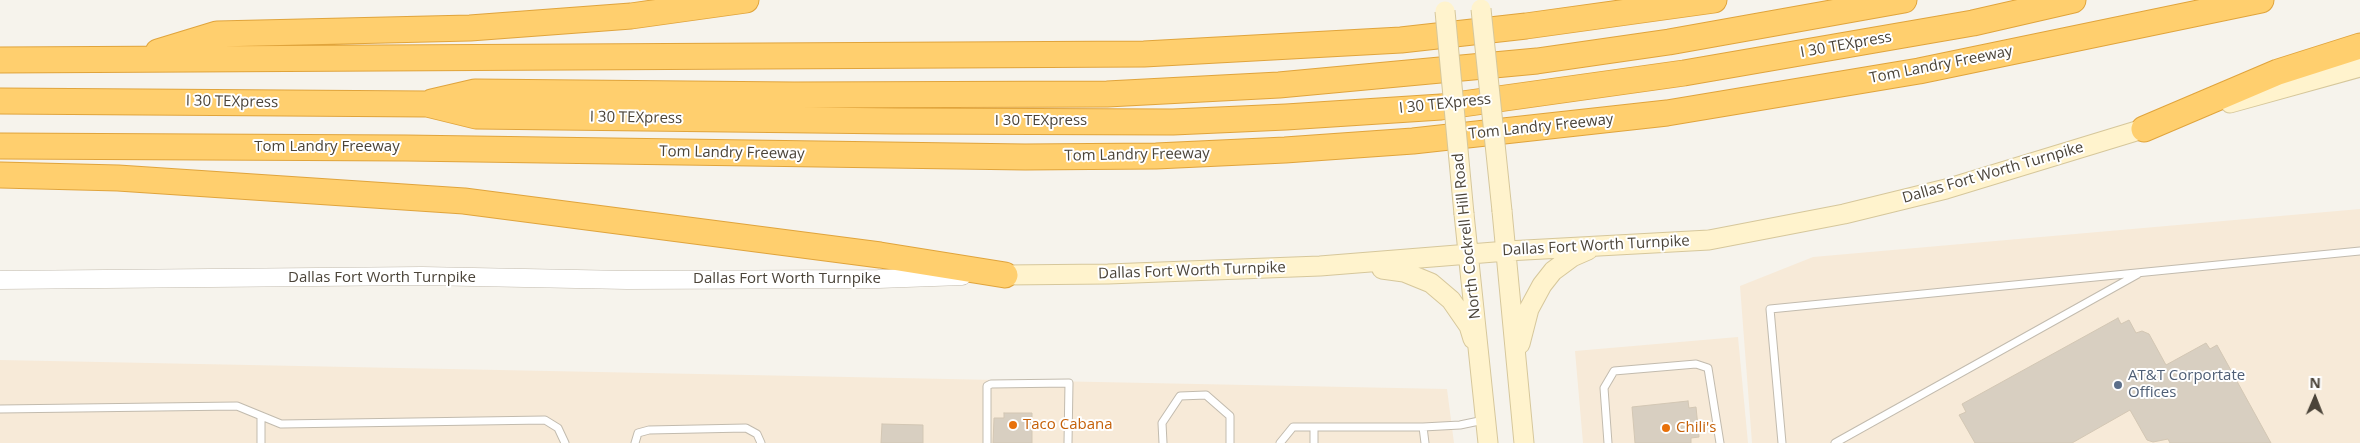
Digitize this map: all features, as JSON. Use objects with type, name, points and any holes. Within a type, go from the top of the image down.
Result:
[{"type":"highway","points":[[133,60],[217,34],[470,28],[631,16],[746,0]]},
{"type":"highway","points":[[0,60],[1144,54],[1401,40],[1526,26],[1714,0]]},
{"type":"highway","points":[[427,104],[475,92],[794,95],[1107,94],[1279,86],[1537,61],[1669,42],[1904,0]]},
{"type":"highway","name":"I 30 TEXpress","points":[[0,101],[427,104],[476,116],[1173,122],[1286,117],[1441,107],[1684,73],[1973,23],[2073,0]]},
{"type":"highway","name":"Tom Landry Freeway","points":[[0,146],[406,148],[1025,157],[1156,156],[1285,150],[1412,141],[1668,113],[1919,71],[2261,0]]},
{"type":"highway","points":[[2144,129],[2278,72],[2360,46]]},
{"type":"highway","points":[[0,175],[118,178],[464,201],[880,255],[1005,275]]},
{"type":"main road","points":[[1481,4],[1507,252],[1524,443]]},
{"type":"main road","name":"North Cockrell Hill Road","points":[[1445,5],[1464,214],[1488,443]]},
{"type":"main road","name":"Dallas Fort Worth Turnpike","points":[[1005,275],[1118,274],[1336,265],[1469,254],[1709,240],[1844,214],[1946,189],[2273,90],[2360,67]]},
{"type":"main road","points":[[1516,354],[1529,309],[1553,271],[1572,257],[1600,246]]},
{"type":"main road","points":[[1336,265],[1404,272],[1431,283],[1451,300],[1469,326],[1480,361]]},
{"type":"street","name":"Dallas Fort Worth Turnpike","points":[[0,280],[422,276],[627,280],[878,279],[1005,275]]},
{"type":"lane","points":[[1782,443],[1770,309],[2360,251]]},
{"type":"lane","points":[[1835,443],[2142,272]]},
{"type":"lane","points":[[1608,443],[1604,388],[1614,372],[1696,364],[1708,368],[1720,443]]},
{"type":"lane","points":[[987,443],[987,386],[991,384],[1069,383],[1068,443]]},
{"type":"lane","points":[[1163,443],[1162,423],[1180,396],[1206,395],[1230,416],[1230,443]]},
{"type":"lane","points":[[0,409],[237,406],[281,424],[545,420],[558,428],[566,443]]},
{"type":"lane","points":[[261,416],[261,443]]},
{"type":"lane","points":[[1280,443],[1293,427],[1460,426],[1486,419]]},
{"type":"lane","points":[[1314,427],[1314,443]]},
{"type":"lane","points":[[1423,427],[1425,443]]},
{"type":"lane","points":[[635,443],[638,433],[649,430],[746,428],[757,434],[761,443]]},
{"type":"shaded area","points":[[2360,209],[2360,443],[1752,443],[1740,286],[1813,257]]},
{"type":"shaded area","points":[[1738,337],[1748,443],[1583,443],[1575,351]]},
{"type":"shaded area","points":[[0,360],[1447,389],[1454,443],[0,443]]},
{"type":"building","name":"AT&T Corportate Offices","points":[[2118,318],[2121,324],[2129,320],[2136,333],[2142,331],[2149,334],[2166,365],[2206,343],[2210,349],[2217,345],[2271,443],[2170,443],[2168,439],[2153,442],[2147,440],[2130,410],[2072,443],[1975,443],[1959,415],[1966,412],[1962,404]]},
{"type":"building","name":"Chili's","points":[[1688,401],[1689,408],[1696,407],[1699,437],[1691,438],[1691,443],[1635,443],[1632,407]]},
{"type":"building","name":"Taco Cabana","points":[[1004,413],[1032,413],[1032,443],[993,443],[994,418],[1004,418]]},
{"type":"building","points":[[882,424],[923,425],[923,443],[881,443]]},
{"type":"place","name":"AT&T Corportate Offices","points":[[2118,385]]},
{"type":"place","name":"Taco Cabana","points":[[1013,425]]},
{"type":"place","name":"Chili's","points":[[1666,428]]}]
